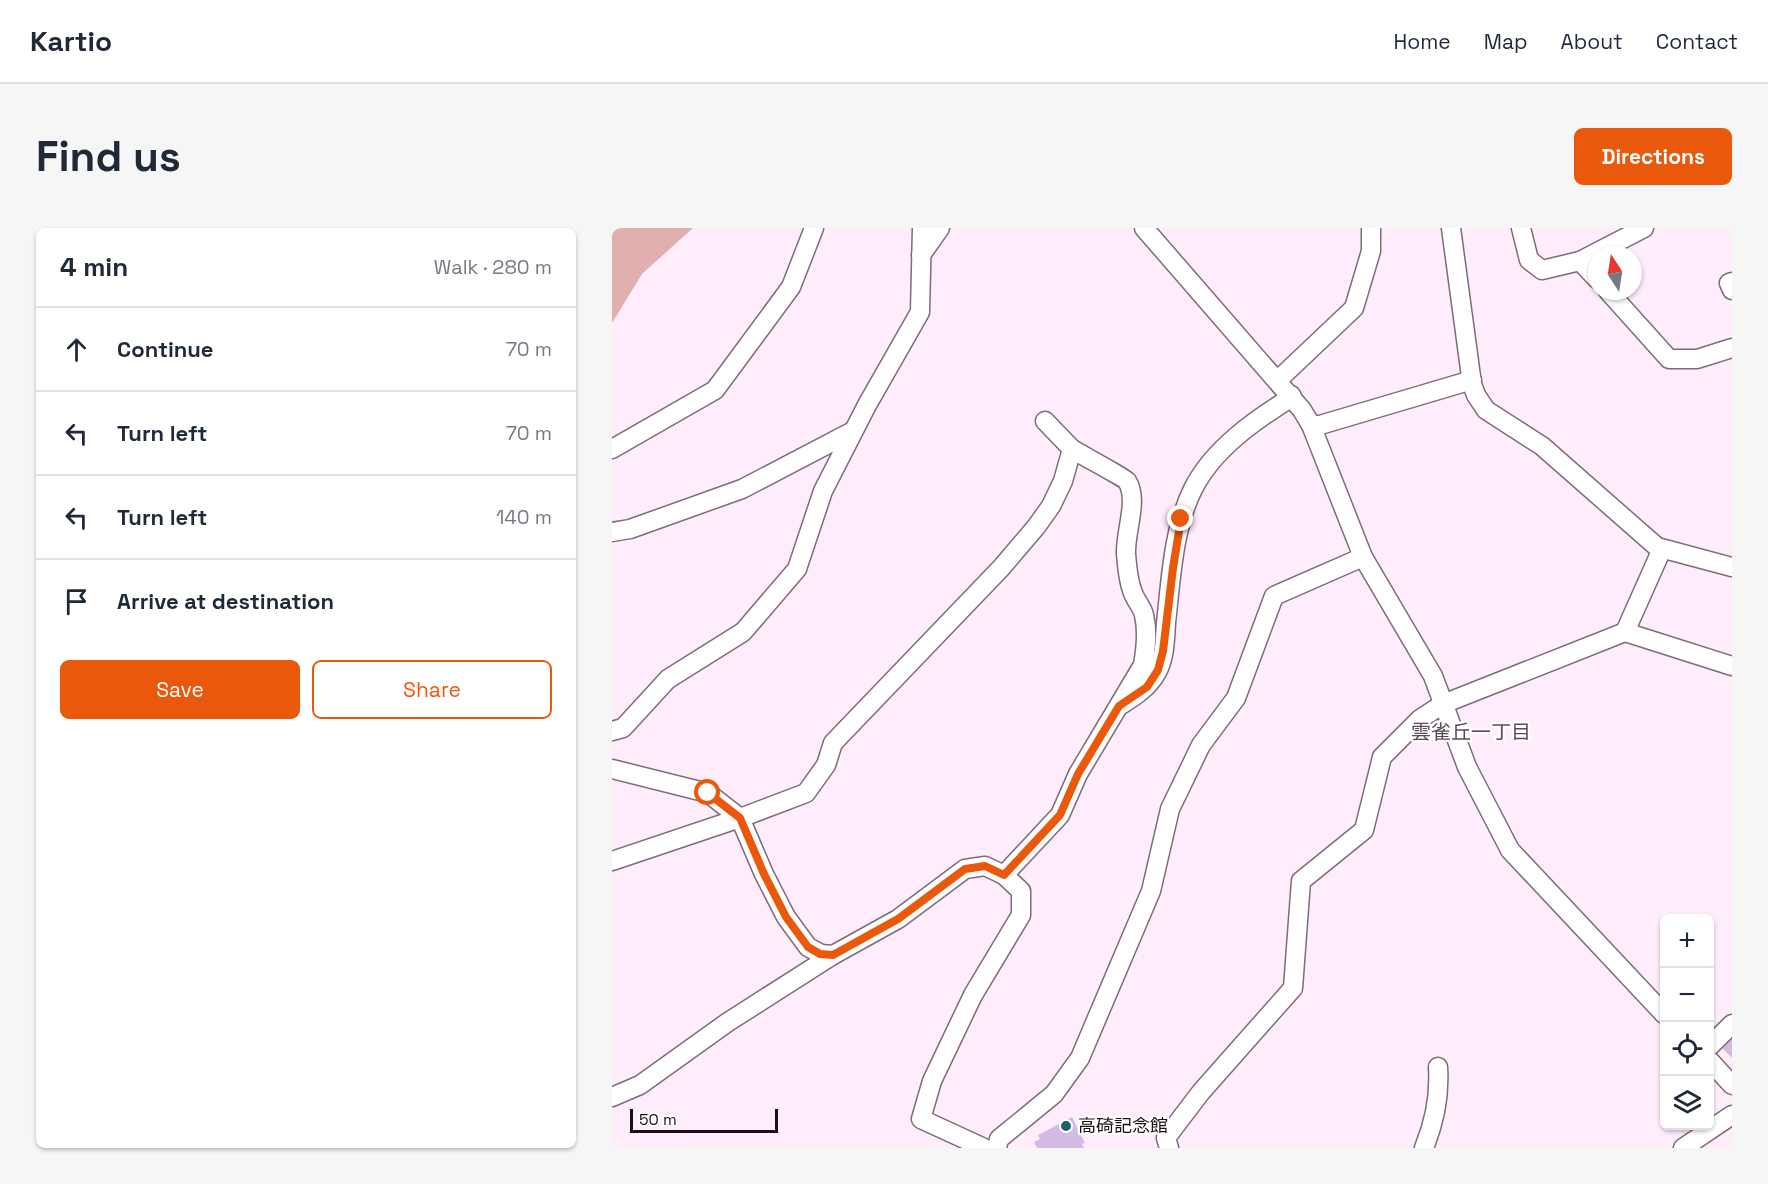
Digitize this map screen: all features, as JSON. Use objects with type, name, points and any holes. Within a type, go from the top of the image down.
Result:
[{"type":"street","points":[[612,449],[715,390],[791,286],[814,228]]},
{"type":"street","points":[[612,731],[623,728],[668,679],[743,632],[797,569],[823,491],[920,312],[922,228]]},
{"type":"street","points":[[921,255],[940,228]]},
{"type":"street","points":[[1144,228],[1291,395],[1311,425],[1363,557],[1433,676],[1467,767],[1510,850],[1660,1009]]},
{"type":"street","points":[[1278,380],[1354,308],[1371,251],[1371,228]]},
{"type":"street","points":[[1451,228],[1472,380],[1476,395],[1486,410],[1542,446],[1657,548],[1732,567]]},
{"type":"street","points":[[1521,228],[1529,260],[1542,270],[1580,261],[1644,228]]},
{"type":"street","points":[[1580,261],[1588,269]]},
{"type":"street","points":[[1732,282],[1729,284],[1732,290]]},
{"type":"street","points":[[1616,300],[1669,359],[1697,359],[1732,348]]},
{"type":"street","points":[[1311,425],[1320,425],[1472,380]]},
{"type":"street","points":[[1119,706],[1147,687],[1158,670],[1163,651],[1181,519],[1192,489],[1207,466],[1234,438],[1292,397],[1291,395]]},
{"type":"street","points":[[1004,875],[1060,815],[1078,774],[1143,665],[1147,644],[1144,612],[1132,591],[1127,558],[1126,540],[1133,500],[1131,488],[1125,478],[1104,469],[1072,449],[1045,421]]},
{"type":"street","points":[[612,532],[630,529],[742,489],[854,431]]},
{"type":"street","points":[[612,861],[806,793],[826,765],[833,743],[1001,568],[1036,527],[1059,490],[1072,449]]},
{"type":"street","points":[[1625,632],[1662,549]]},
{"type":"street","points":[[997,1148],[999,1139],[1054,1094],[1080,1058],[1151,891],[1170,809],[1201,745],[1236,698],[1274,596],[1363,557]]},
{"type":"street","points":[[1168,1148],[1166,1138],[1201,1092],[1293,988],[1301,881],[1364,830],[1382,758],[1420,719],[1443,704],[1625,632],[1732,666]]},
{"type":"street","points":[[612,769],[708,793],[740,818],[764,874],[786,917],[808,947],[820,954],[833,955]]},
{"type":"street","points":[[612,1097],[640,1085],[728,1022],[833,955],[898,919],[965,869],[985,866],[1004,875],[1021,891],[1021,915],[973,995],[933,1082],[921,1119],[984,1148]]},
{"type":"street","points":[[1714,1042],[1732,1024]]},
{"type":"street","points":[[1714,1065],[1732,1085]]},
{"type":"street","points":[[1424,1148],[1438,1107],[1440,1089],[1438,1067]]},
{"type":"street","points":[[1683,1148],[1732,1114]]},
{"type":"shaded area","points":[[612,228],[693,228],[642,274],[612,323]]},
{"type":"building","points":[[1732,1038],[1732,1058],[1722,1048]]},
{"type":"building","name":"高碕記念館","points":[[1072,1117],[1085,1143],[1082,1144],[1084,1148],[1037,1148],[1034,1142],[1040,1139],[1038,1135]]},
{"type":"place","name":"高碕記念館","points":[[1066,1126]]},
{"type":"district","name":"雲雀丘一丁目","points":[[1471,732]]},
{"type":"route","points":[[708,793],[740,818],[764,874],[786,917],[808,947],[820,954],[833,955],[854,945],[898,919],[965,869],[985,866],[1004,875],[1060,815],[1078,774],[1119,706],[1147,687],[1158,670],[1163,651],[1181,519]]}]
